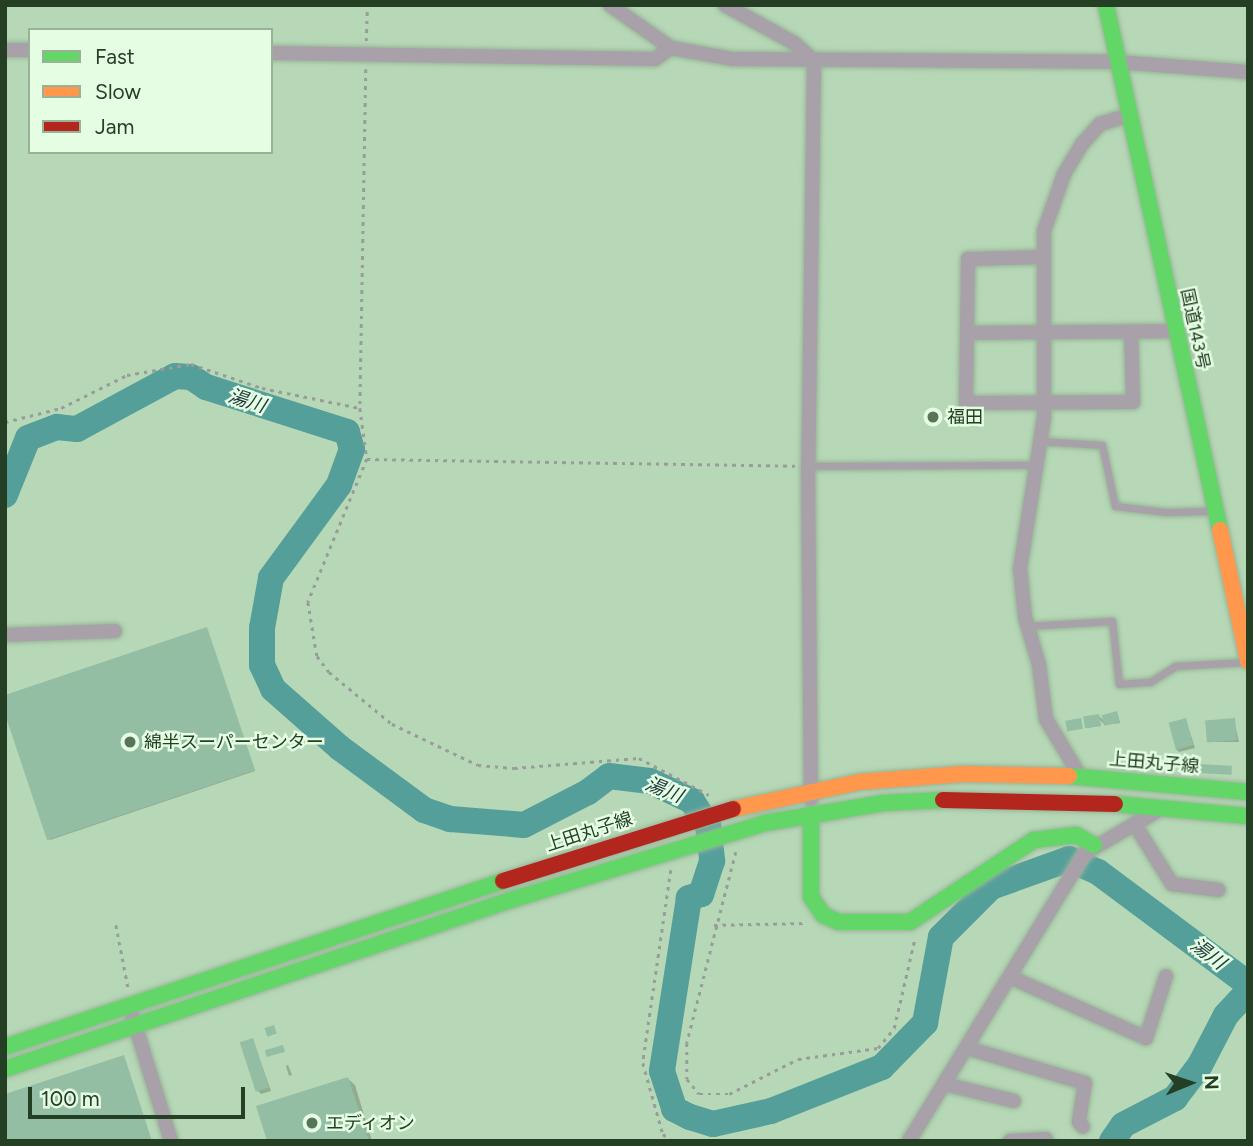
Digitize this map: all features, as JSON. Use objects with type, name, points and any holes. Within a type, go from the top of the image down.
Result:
[{"type":"main road","name":"国道143号","points":[[1106,5],[1127,116],[1176,331],[1213,511],[1243,620],[1248,661]]},
{"type":"main road","name":"上田丸子線","points":[[5,1047],[666,827],[717,811],[811,791],[933,775],[1080,776],[1248,792]]},
{"type":"main road","points":[[5,1069],[670,850],[728,833],[811,814],[884,803],[987,798],[1164,808],[1248,816]]},
{"type":"main road","points":[[811,814],[811,897],[823,915],[839,922],[910,922],[924,916],[1034,840],[1076,835],[1089,849]]},
{"type":"street","points":[[610,5],[671,48],[732,59],[1116,62],[1248,72]]},
{"type":"street","points":[[725,5],[794,43],[814,61],[808,466],[811,814]]},
{"type":"street","points":[[273,53],[655,58],[671,48]]},
{"type":"street","points":[[5,50],[28,50]]},
{"type":"street","points":[[1080,776],[1046,719],[1039,665],[1027,626],[1020,569],[1033,465],[1044,404],[1044,231],[1064,174],[1100,124],[1127,116]]},
{"type":"street","points":[[1044,257],[968,258],[966,403],[1133,402],[1131,332]]},
{"type":"street","points":[[967,333],[1176,331]]},
{"type":"street","points":[[5,635],[116,631]]},
{"type":"street","points":[[909,1141],[1089,849],[1164,808]]},
{"type":"street","points":[[1135,825],[1172,884],[1219,890]]},
{"type":"street","points":[[1010,977],[1146,1038],[1166,976]]},
{"type":"street","points":[[130,1004],[171,1141]]},
{"type":"street","points":[[967,1048],[1085,1083],[1079,1122],[1083,1127]]},
{"type":"street","points":[[944,1084],[1014,1101]]},
{"type":"street","points":[[1010,1141],[1046,1139]]},
{"type":"lane","points":[[1039,441],[1102,445],[1115,506],[1166,512],[1213,511]]},
{"type":"lane","points":[[808,466],[1033,465]]},
{"type":"lane","points":[[1027,626],[1112,621],[1119,684],[1150,682],[1176,666],[1248,661]]},
{"type":"path","points":[[367,5],[360,408],[368,459],[308,602],[311,638],[329,672],[392,724],[478,765],[514,768],[639,758],[716,799],[717,811]]},
{"type":"path","points":[[5,422],[61,408],[127,375],[191,364],[262,388],[360,408]]},
{"type":"path","points":[[368,459],[808,466]]},
{"type":"path","points":[[728,833],[736,853],[714,925],[685,1064],[693,1088],[708,1096],[729,1094],[797,1059],[856,1055],[878,1048],[894,1028],[900,988],[924,916]]},
{"type":"path","points":[[670,850],[671,865],[643,1063],[663,1134],[672,1141]]},
{"type":"path","points":[[714,925],[790,925],[823,915]]},
{"type":"path","points":[[116,925],[130,1004]]},
{"type":"building","name":"綿半スーパーセンター","points":[[207,627],[255,770],[47,840],[5,714],[5,695]]},
{"type":"building","points":[[1117,711],[1120,722],[1104,726],[1102,715]]},
{"type":"building","points":[[1099,714],[1101,726],[1085,728],[1083,717]]},
{"type":"building","points":[[1081,718],[1083,729],[1067,732],[1065,721]]},
{"type":"building","points":[[1186,718],[1193,745],[1176,750],[1169,723]]},
{"type":"building","points":[[1235,718],[1237,740],[1207,743],[1205,721]]},
{"type":"building","points":[[1197,764],[1232,766],[1231,775],[1197,773]]},
{"type":"building","points":[[274,1025],[277,1034],[267,1037],[264,1028]]},
{"type":"building","points":[[253,1038],[269,1087],[256,1092],[240,1042]]},
{"type":"building","points":[[283,1045],[285,1052],[267,1057],[265,1050]]},
{"type":"building","points":[[124,1055],[152,1141],[5,1141],[5,1094]]},
{"type":"building","name":"エディオン","points":[[348,1077],[369,1141],[267,1141],[256,1106]]},
{"type":"waterway","name":"湯川","points":[[5,495],[28,438],[57,427],[77,429],[175,376],[191,377],[206,387],[347,432],[352,449],[339,485],[271,578],[262,628],[262,665],[273,689],[340,748],[424,810],[450,819],[524,825],[588,792],[609,776],[650,781],[692,801],[708,826],[712,861],[701,894],[689,898],[662,1071],[674,1109],[690,1117],[713,1124],[771,1111],[882,1067],[925,1023],[941,937],[991,887],[1069,859],[1098,872],[1248,984]]},
{"type":"waterway","name":"湯川","points":[[1112,1141],[1123,1125],[1175,1098],[1200,1065],[1226,1015],[1248,991]]},
{"type":"traffic: fast","points":[[1106,5],[1220,530]]},
{"type":"traffic: fast","points":[[1069,776],[1248,792]]},
{"type":"traffic: fast","points":[[5,1069],[514,899],[765,823],[883,803],[943,800]]},
{"type":"traffic: fast","points":[[1115,804],[1248,816]]},
{"type":"traffic: fast","points":[[811,814],[811,897],[823,915],[839,922],[910,922],[1034,840],[1076,835],[1094,845]]},
{"type":"traffic: fast","points":[[5,1047],[503,881]]},
{"type":"traffic: slow","points":[[1220,530],[1248,661]]},
{"type":"traffic: slow","points":[[733,809],[859,782],[963,774],[1069,776]]},
{"type":"traffic: jam","points":[[943,800],[1115,804]]},
{"type":"traffic: jam","points":[[503,881],[733,809]]},
{"type":"place","name":"福田","points":[[933,417]]},
{"type":"place","name":"綿半スーパーセンター","points":[[130,742]]},
{"type":"place","name":"エディオン","points":[[312,1123]]}]
